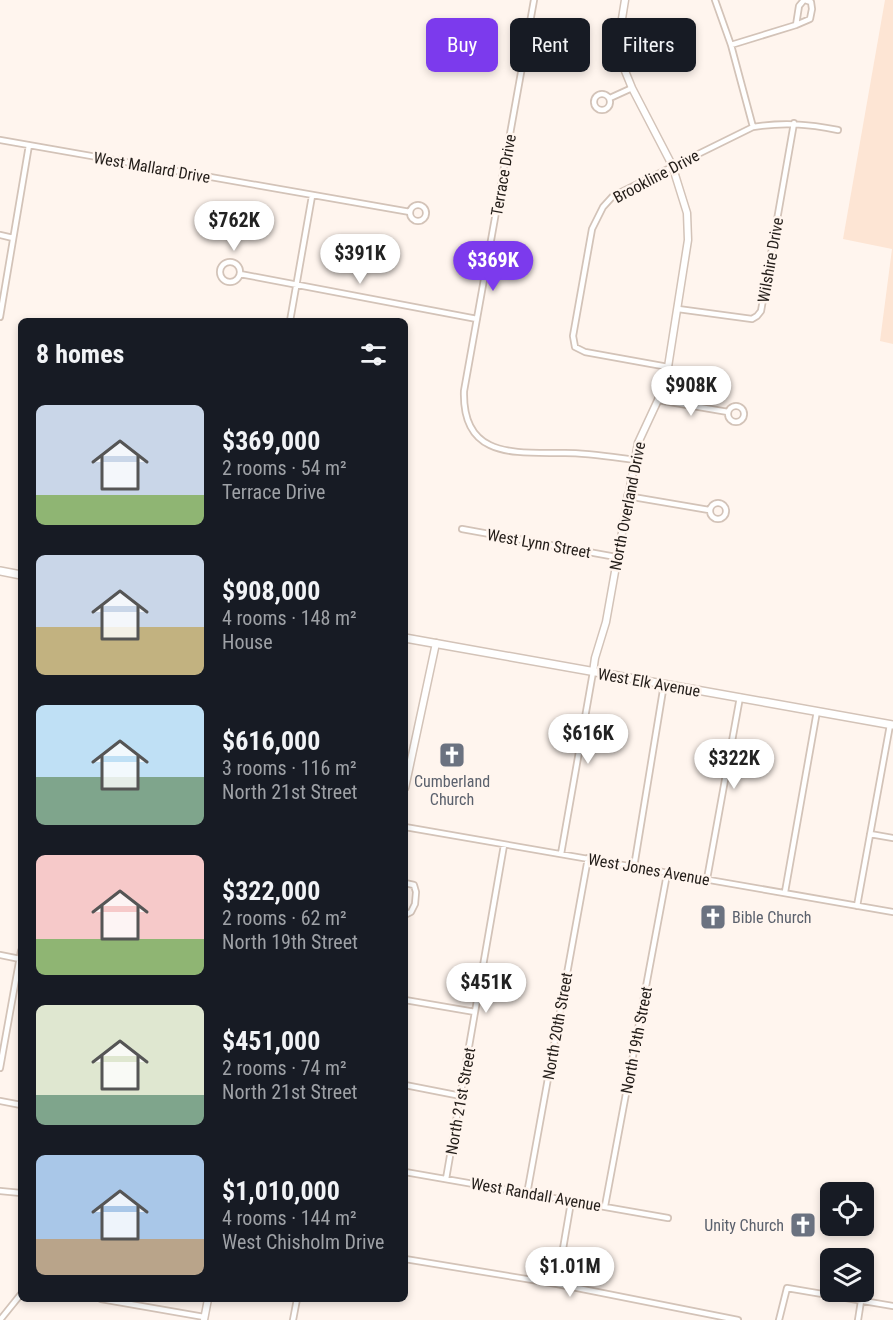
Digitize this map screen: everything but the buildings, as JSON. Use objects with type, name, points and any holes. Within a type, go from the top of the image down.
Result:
[{"type":"main road","points":[[0,571],[18,574]]},
{"type":"main road","name":"West Elk Avenue","points":[[408,638],[891,725]]},
{"type":"street","name":"Terrace Drive","points":[[534,0],[464,391],[464,404],[473,429],[481,440],[507,452],[526,454],[567,452],[635,460]]},
{"type":"street","name":"North Overland Drive","points":[[593,672],[606,622],[635,460],[643,429],[658,400],[668,367],[688,240],[687,213],[672,165],[623,66],[620,47],[625,0]]},
{"type":"street","points":[[716,0],[731,45],[753,128]]},
{"type":"street","points":[[731,45],[796,25],[810,19],[811,2],[804,0],[799,6],[796,25]]},
{"type":"street","points":[[609,98],[632,88]]},
{"type":"street","name":"Brookline Drive","points":[[668,367],[585,352],[575,347],[573,336],[592,229],[603,207],[613,196],[672,165],[753,128],[794,123],[838,130]]},
{"type":"street","name":"Wilshire Drive","points":[[678,309],[753,319],[761,311],[794,123]]},
{"type":"street","name":"West Mallard Drive","points":[[0,140],[410,212]]},
{"type":"street","points":[[0,317],[29,145]]},
{"type":"street","points":[[290,318],[312,195]]},
{"type":"street","points":[[0,236],[14,238]]},
{"type":"street","points":[[230,262],[238,267],[240,274],[237,279],[227,282],[220,276],[220,269],[224,264],[230,262]]},
{"type":"street","points":[[240,274],[477,319]]},
{"type":"street","points":[[658,400],[728,412]]},
{"type":"street","points":[[627,496],[709,510]]},
{"type":"street","name":"West Lynn Street","points":[[462,530],[616,557]]},
{"type":"street","points":[[408,774],[436,643]]},
{"type":"street","points":[[561,854],[593,672]]},
{"type":"street","points":[[634,867],[664,684]]},
{"type":"street","points":[[707,879],[740,698]]},
{"type":"street","points":[[785,892],[817,711]]},
{"type":"street","points":[[857,906],[891,725]]},
{"type":"street","name":"West Jones Avenue","points":[[408,828],[893,912]]},
{"type":"street","points":[[870,834],[893,838]]},
{"type":"street","name":"North 21st Street","points":[[446,1179],[504,845]]},
{"type":"street","name":"North 20th Street","points":[[527,1194],[588,858]]},
{"type":"street","name":"North 19th Street","points":[[605,1206],[667,874]]},
{"type":"street","points":[[408,884],[414,885],[416,892],[411,912],[408,914]]},
{"type":"street","points":[[0,956],[18,959]]},
{"type":"street","points":[[0,1068],[18,970]]},
{"type":"street","points":[[408,1001],[475,1012]]},
{"type":"street","points":[[408,1086],[461,1096]]},
{"type":"street","points":[[0,1101],[18,1104]]},
{"type":"street","name":"West Randall Avenue","points":[[408,1173],[668,1218]]},
{"type":"street","points":[[0,1191],[18,1193]]},
{"type":"street","points":[[557,1284],[571,1202]]},
{"type":"street","points":[[408,1259],[557,1284],[738,1320]]},
{"type":"street","points":[[779,1320],[788,1288],[820,1294]]},
{"type":"street","points":[[0,1320],[18,1298]]},
{"type":"street","points":[[117,1302],[204,1318],[207,1302]]},
{"type":"street","points":[[294,1320],[297,1302]]},
{"type":"street","points":[[858,1320],[861,1302]]},
{"type":"street","points":[[867,1302],[893,1306]]},
{"type":"shaded area","points":[[885,0],[893,0],[893,344],[880,341],[892,249],[843,239]]},
{"type":"place","name":"Cumberland Church","points":[[452,755]]},
{"type":"place","name":"Bible Church","points":[[713,917]]},
{"type":"place","name":"Unity Church","points":[[803,1225]]}]
